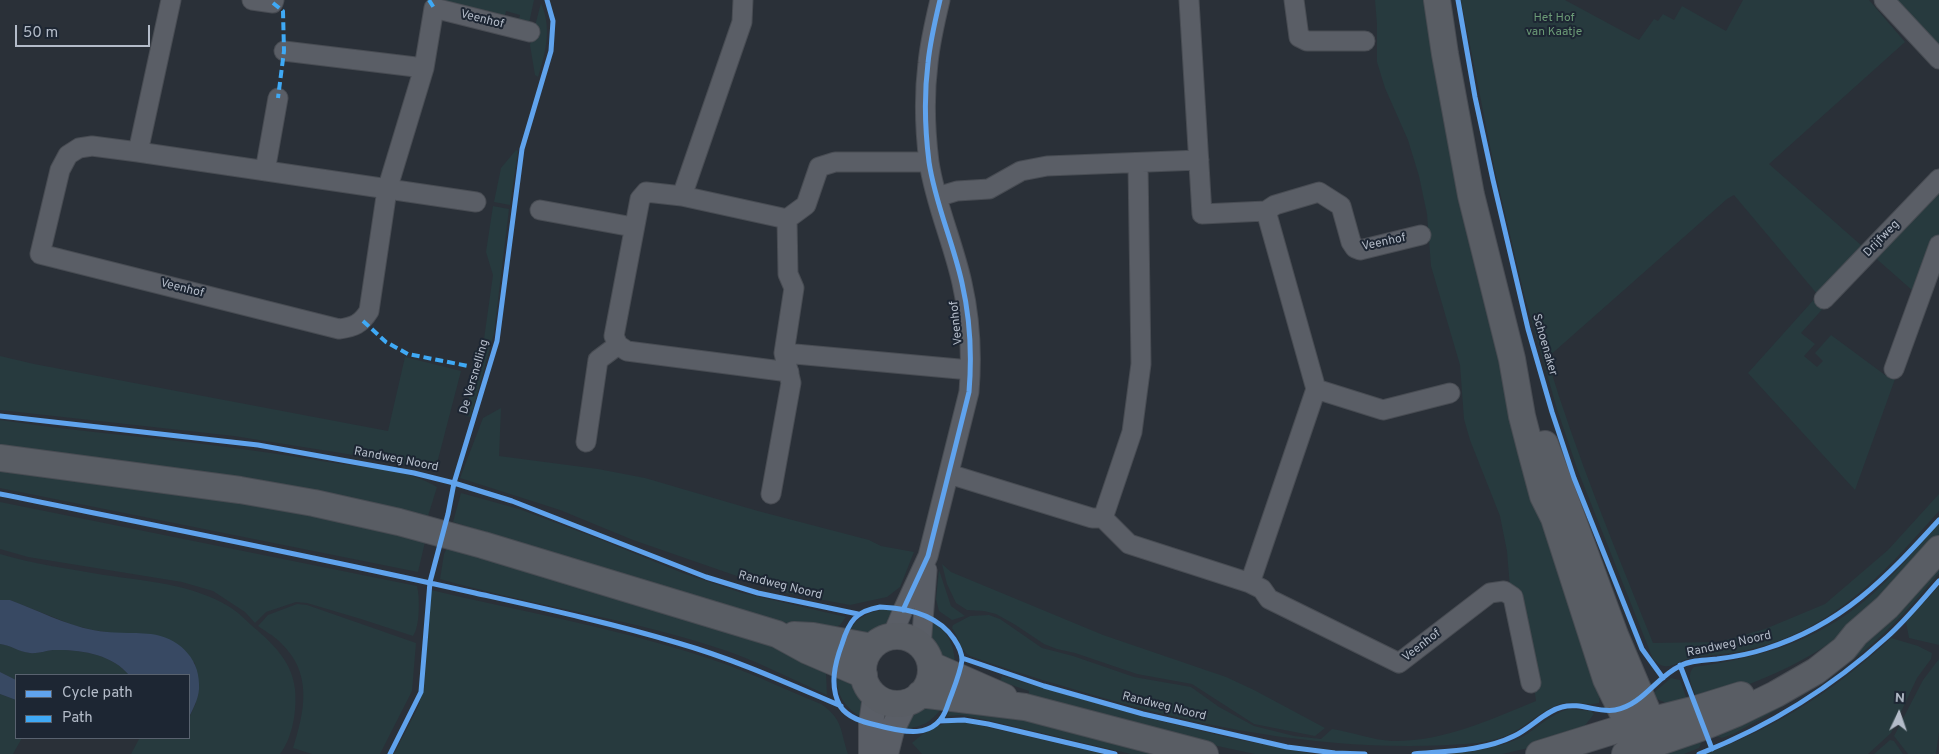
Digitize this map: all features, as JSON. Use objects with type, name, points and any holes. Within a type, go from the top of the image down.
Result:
[{"type":"main road","points":[[1438,0],[1445,54],[1471,195],[1512,359],[1522,416],[1543,496],[1554,518],[1606,679],[1606,705],[1602,719],[1590,738]]},
{"type":"main road","points":[[1512,359],[1535,414],[1615,635],[1640,723],[1635,751],[1703,727],[1776,694],[1828,663],[1844,649],[1856,634],[1888,607],[1939,549]]},
{"type":"main road","points":[[1,457],[240,490],[399,522],[483,545],[777,634],[870,685],[884,701],[895,704],[913,698],[1025,707],[1205,754]]},
{"type":"main road","points":[[777,634],[882,641],[908,638],[926,655],[957,677],[986,688],[1025,707]]},
{"type":"main road","points":[[1539,754],[1640,723],[1696,709],[1764,686],[1796,670],[1828,649],[1856,634]]},
{"type":"main road","points":[[870,685],[864,665],[867,655],[882,641]]},
{"type":"main road","points":[[913,698],[929,680],[926,655]]},
{"type":"main road","points":[[1606,679],[1640,723]]},
{"type":"street","points":[[138,152],[171,0]]},
{"type":"street","points":[[252,0],[274,3],[274,0]]},
{"type":"street","points":[[682,196],[742,22],[743,0]]},
{"type":"street","name":"Veenhof","points":[[882,641],[902,610],[928,556],[969,392],[969,324],[962,282],[937,197],[929,162],[926,94],[927,64],[940,0]]},
{"type":"street","name":"Veenhof","points":[[1189,0],[1202,214],[1266,211],[1275,205],[1320,192],[1341,206],[1351,242],[1355,248],[1360,250],[1421,235]]},
{"type":"street","points":[[1294,0],[1299,37],[1308,41],[1365,41]]},
{"type":"street","points":[[1884,0],[1939,60]]},
{"type":"street","name":"Veenhof","points":[[476,202],[387,190],[265,170],[92,146],[79,148],[68,155],[60,170],[40,254],[339,329],[352,328],[363,321],[369,311],[387,190],[424,68],[434,8],[530,32]]},
{"type":"street","points":[[284,51],[424,68]]},
{"type":"street","points":[[265,170],[278,98]]},
{"type":"street","points":[[937,197],[957,192],[989,189],[1021,171],[1047,166],[1138,164],[1200,160]]},
{"type":"street","points":[[788,372],[627,351],[618,345],[614,336],[633,227],[640,199],[646,192],[682,196],[787,218],[806,206],[819,168],[835,162],[929,162]]},
{"type":"street","points":[[949,474],[1092,518],[1103,518],[1132,432],[1141,364],[1138,164]]},
{"type":"street","name":"Drijfweg","points":[[1824,299],[1939,179]]},
{"type":"street","points":[[540,210],[633,227]]},
{"type":"street","points":[[1250,583],[1316,390],[1266,211]]},
{"type":"street","points":[[771,494],[791,383],[784,353],[794,288],[788,274],[787,218]]},
{"type":"street","points":[[1894,369],[1939,245]]},
{"type":"street","points":[[586,442],[598,360],[618,345]]},
{"type":"street","points":[[784,353],[970,370]]},
{"type":"street","points":[[1316,390],[1383,410],[1450,394]]},
{"type":"street","name":"Veenhof","points":[[1103,518],[1129,544],[1250,583],[1262,589],[1270,599],[1400,663],[1490,593],[1504,591],[1513,597],[1531,683]]},
{"type":"street","name":"Veenhof","points":[[926,655],[928,556]]},
{"type":"street","points":[[870,685],[870,754]]},
{"type":"street","points":[[886,754],[892,730],[913,698]]},
{"type":"green space","points":[[432,0],[534,0],[528,28],[518,25],[520,15],[506,11],[504,19]]},
{"type":"green space","points":[[1375,0],[1425,0],[1600,692],[1599,703],[1561,704],[1544,711],[1510,734],[1478,743],[1386,746],[1340,743],[1248,732],[1158,713],[1060,685],[970,656],[962,647],[952,628],[953,625],[970,616],[989,615],[1000,619],[1042,648],[1073,656],[1134,677],[1191,687],[1219,707],[1254,726],[1294,736],[1321,739],[1332,729],[1392,741],[1429,738],[1465,729],[1536,701],[1524,611],[1510,588],[1507,551],[1500,516],[1470,440],[1464,419],[1460,365],[1431,266],[1427,214],[1419,176],[1408,140],[1385,88],[1377,62]]},
{"type":"green space","name":"Het Hof van Kaatje","points":[[1461,0],[1565,0],[1639,40],[1654,19],[1658,21],[1663,14],[1674,20],[1682,6],[1726,31],[1743,0],[1869,0],[1905,42],[1769,164],[1862,246],[1827,304],[1801,333],[1815,344],[1804,356],[1817,367],[1823,361],[1815,353],[1831,335],[1885,375],[1895,379],[1855,490],[1748,373],[1818,295],[1734,195],[1727,199],[1547,358],[1583,466],[1653,643],[1719,642],[1765,629],[1825,604],[1888,550],[1939,494],[1939,511],[1897,557],[1853,598],[1803,630],[1775,642],[1743,651],[1694,657],[1668,666],[1659,664],[1653,659],[1578,471],[1557,409],[1524,294],[1495,171]]},
{"type":"green space","points":[[1894,0],[1939,0],[1939,51]]},
{"type":"green space","points":[[541,3],[546,21],[547,40],[538,77],[535,75],[530,45]]},
{"type":"green space","points":[[516,150],[518,151],[510,205],[494,202],[501,168]]},
{"type":"green space","points":[[1939,183],[1939,236],[1913,291],[1871,254]]},
{"type":"green space","points":[[493,206],[509,209],[494,333],[471,417],[465,416],[474,353],[484,339],[493,275],[486,252]]},
{"type":"green space","points":[[0,356],[388,431],[405,357],[461,371],[435,471],[366,457],[234,436],[0,410]]},
{"type":"green space","points":[[501,408],[499,456],[598,469],[645,478],[758,511],[869,540],[881,546],[914,552],[900,587],[887,597],[850,605],[786,593],[633,540],[560,510],[460,478],[483,418]]},
{"type":"green space","points":[[0,420],[226,447],[374,468],[413,476],[437,487],[428,516],[389,507],[0,447]]},
{"type":"green space","points":[[0,466],[313,513],[425,542],[418,572],[0,488]]},
{"type":"green space","points":[[461,493],[519,509],[685,574],[742,593],[846,617],[830,633],[735,611],[453,522]]},
{"type":"green space","points":[[0,502],[417,586],[419,612],[417,626],[413,636],[307,603],[296,602],[266,612],[255,623],[245,612],[213,591],[182,582],[28,557],[0,549]]},
{"type":"green space","points":[[1939,523],[1939,535],[1884,593],[1850,626],[1828,644],[1782,670],[1699,702],[1690,679],[1691,671],[1694,667],[1742,659],[1764,653],[1786,646],[1828,626],[1878,589]]},
{"type":"green space","points":[[447,548],[793,650],[826,672],[827,695],[752,661],[692,640],[620,621],[476,589],[440,579],[444,554]]},
{"type":"green space","points":[[0,554],[52,566],[168,584],[214,599],[232,608],[239,614],[277,649],[287,663],[295,689],[295,714],[288,740],[280,754],[131,754],[139,739],[190,739],[190,716],[196,703],[195,663],[119,634],[73,625],[10,600],[0,600]]},
{"type":"green space","points":[[1939,563],[1939,573],[1913,603],[1865,650],[1834,674],[1768,715],[1733,734],[1722,738],[1712,735]]},
{"type":"green space","points":[[942,564],[951,572],[1103,635],[1226,677],[1325,728],[1315,736],[1254,724],[1192,684],[1137,674],[1044,644],[996,614],[967,610],[956,603],[947,584]]},
{"type":"green space","points":[[939,570],[951,606],[965,616],[952,620],[939,611],[936,599]]},
{"type":"green space","points":[[1939,586],[1939,645],[1909,638],[1906,622]]},
{"type":"green space","points":[[431,590],[614,631],[686,651],[735,668],[821,704],[828,709],[840,726],[848,754],[394,754],[418,707],[424,688]]},
{"type":"green space","points":[[297,604],[307,605],[416,643],[412,691],[380,754],[312,754],[293,748],[303,706],[302,679],[298,666],[291,654],[278,640],[258,626],[268,615]]},
{"type":"green space","points":[[887,609],[895,611],[887,625],[882,629],[870,634],[848,635],[850,629],[863,616]]},
{"type":"green space","points":[[928,620],[945,632],[953,649],[955,663],[940,659],[931,640]]},
{"type":"green space","points":[[1891,638],[1918,646],[1932,653],[1931,659],[1917,678],[1891,733],[1868,754],[1705,754],[1767,727],[1805,705],[1858,667]]},
{"type":"green space","points":[[0,644],[30,653],[63,650],[94,654],[114,662],[128,674],[15,674],[15,680],[0,672]]},
{"type":"green space","points":[[1939,659],[1939,732],[1936,754],[1908,754],[1894,736],[1923,680]]},
{"type":"green space","points":[[837,672],[855,686],[861,695],[861,717],[850,709],[842,699],[839,693]]},
{"type":"green space","points":[[1002,676],[1144,717],[1230,738],[1313,754],[1255,754],[1194,741],[1029,697],[1029,691],[1000,681]]},
{"type":"green space","points":[[1671,678],[1680,680],[1689,705],[1668,703],[1651,695]]},
{"type":"green space","points":[[0,694],[15,700],[15,739],[21,739],[13,754],[0,754]]},
{"type":"green space","points":[[952,703],[1166,754],[1131,754],[987,720],[962,715],[947,716]]},
{"type":"green space","points":[[917,705],[942,708],[926,723],[917,727],[905,728]]},
{"type":"green space","points":[[1569,709],[1591,711],[1594,714],[1582,729],[1542,745],[1502,754],[1446,754],[1485,749],[1513,741],[1556,714]]},
{"type":"green space","points":[[954,722],[969,723],[1104,754],[922,754],[912,743],[931,729]]},
{"type":"green space","points":[[1890,740],[1894,741],[1903,754],[1874,754]]},
{"type":"green space","points":[[1702,741],[1699,748],[1684,754],[1657,754]]},
{"type":"water","points":[[0,600],[10,600],[83,628],[107,632],[161,636],[178,644],[191,657],[198,674],[199,693],[190,715],[190,674],[128,674],[114,662],[94,654],[63,650],[30,653],[0,644]]},
{"type":"water","points":[[0,672],[15,680],[15,700],[0,694]]},
{"type":"marked path","points":[[429,0],[434,8]]},
{"type":"marked path","points":[[273,3],[283,11],[284,51],[278,98]]},
{"type":"marked path","points":[[363,321],[386,342],[408,354],[468,366]]},
{"type":"cycle path","name":"De Versnelling","points":[[390,754],[421,692],[430,582],[454,483],[497,341],[522,149],[551,51],[553,21],[547,0]]},
{"type":"cycle path","points":[[903,610],[928,556],[969,392],[970,378],[970,337],[965,296],[932,177],[927,138],[927,75],[931,39],[940,0]]},
{"type":"cycle path","name":"Schoenaker","points":[[1458,0],[1475,97],[1493,180],[1528,329],[1552,412],[1574,478],[1642,649],[1663,678]]},
{"type":"cycle path","name":"Randweg Noord","points":[[0,416],[258,445],[414,473],[512,501],[706,577],[758,593],[858,614]]},
{"type":"cycle path","points":[[0,494],[356,567],[602,622],[720,656],[841,706]]},
{"type":"cycle path","name":"Randweg Noord","points":[[1414,754],[1465,750],[1490,745],[1520,733],[1550,712],[1562,707],[1575,706],[1609,711],[1625,707],[1634,703],[1671,671],[1684,664],[1747,654],[1792,639],[1817,627],[1861,597],[1881,580],[1939,520]]},
{"type":"cycle path","points":[[1699,754],[1750,731],[1822,689],[1887,637],[1939,581]]},
{"type":"cycle path","points":[[880,607],[911,611],[931,619],[947,631],[960,649],[962,657],[961,666],[947,707],[942,718],[935,725],[927,729],[907,731],[886,728],[861,721],[851,716],[840,706],[834,683],[839,651],[855,618],[865,611],[880,607]]},
{"type":"cycle path","name":"Randweg Noord","points":[[962,658],[1044,686],[1143,714],[1287,747],[1335,753],[1365,754]]},
{"type":"cycle path","name":"Randweg Noord","points":[[1680,665],[1712,749]]},
{"type":"cycle path","points":[[939,721],[964,720],[988,724],[1115,754]]}]
